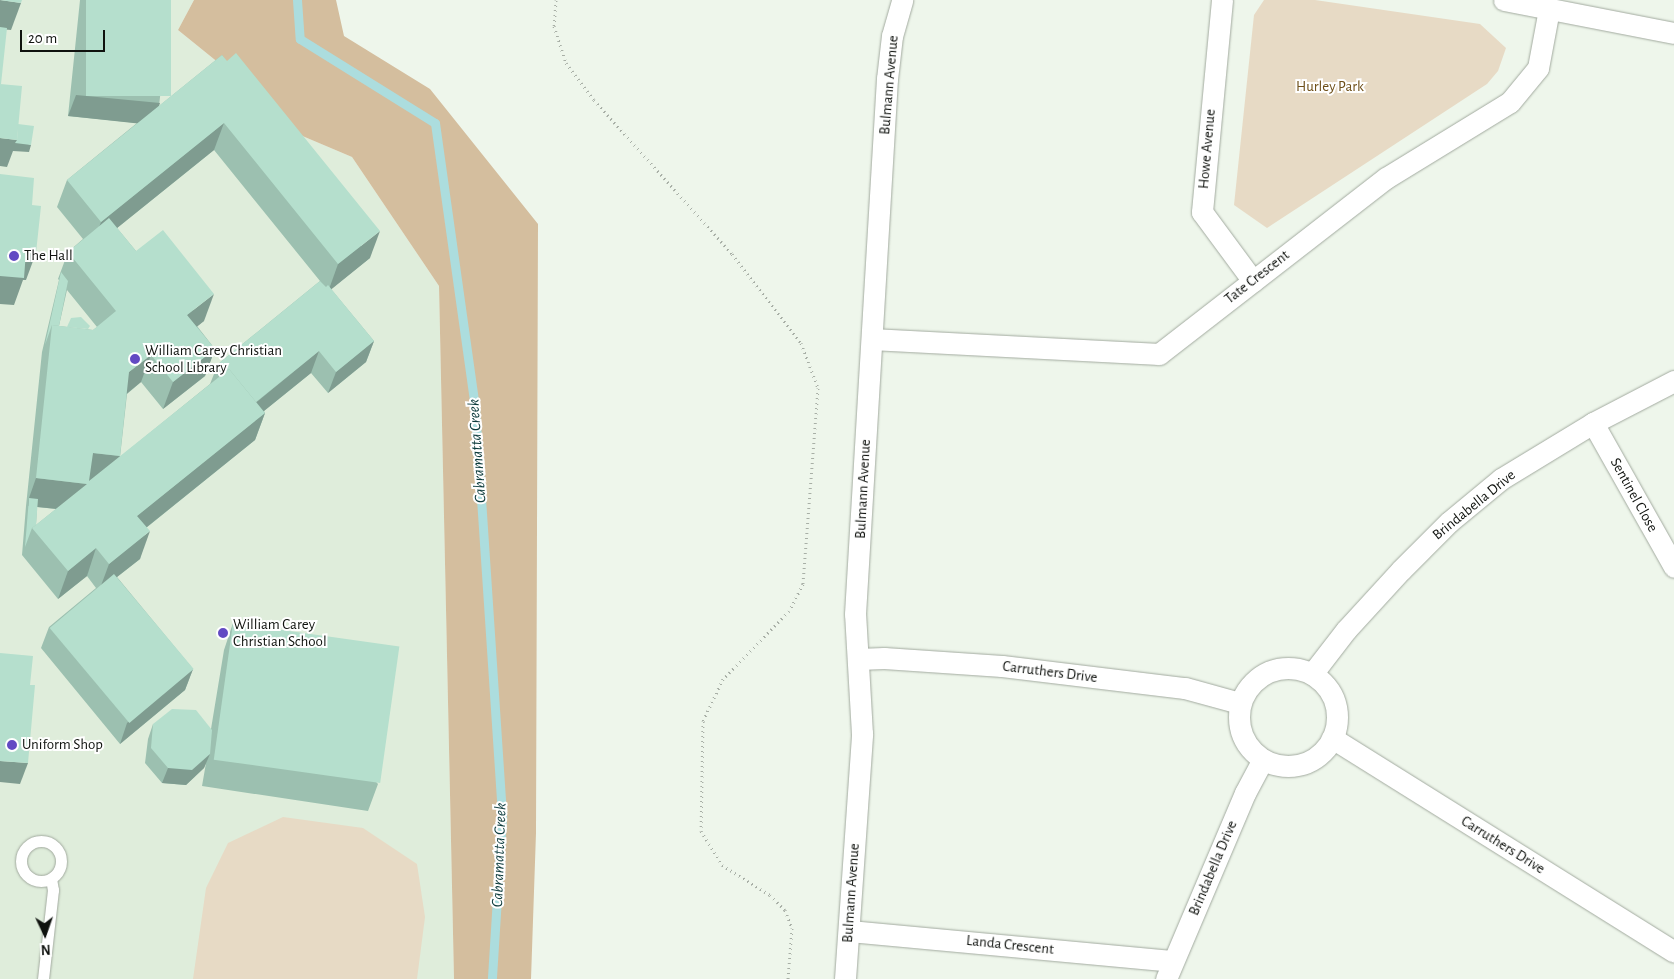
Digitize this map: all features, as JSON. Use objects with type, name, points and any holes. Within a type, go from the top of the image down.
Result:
[{"type":"street","name":"Bulmann Avenue","points":[[845,979],[862,734],[855,614],[888,79],[892,36],[902,0]]},
{"type":"street","name":"Howe Avenue","points":[[1222,0],[1202,212],[1253,281]]},
{"type":"street","points":[[1504,0],[1674,33]]},
{"type":"street","name":"Tate Crescent","points":[[872,340],[1159,354],[1386,178],[1510,102],[1538,68],[1549,9]]},
{"type":"street","name":"Brindabella Drive","points":[[1312,674],[1346,630],[1449,522],[1501,479],[1593,423],[1674,381]]},
{"type":"street","name":"Sentinel Close","points":[[1593,423],[1674,567]]},
{"type":"street","name":"Carruthers Drive","points":[[858,659],[884,658],[1002,666],[1185,688],[1240,704]]},
{"type":"street","points":[[1283,668],[1312,674],[1323,683],[1334,700],[1337,720],[1332,738],[1322,752],[1307,763],[1286,766],[1263,759],[1244,739],[1239,722],[1240,704],[1246,691],[1265,673],[1283,668]]},
{"type":"street","name":"Carruthers Drive","points":[[1332,738],[1674,952]]},
{"type":"street","name":"Brindabella Drive","points":[[1169,970],[1263,759]]},
{"type":"street","name":"Landa Crescent","points":[[848,931],[1169,970]]},
{"type":"lane","points":[[43,979],[53,890],[51,879]]},
{"type":"path","points":[[556,0],[554,26],[566,64],[594,100],[749,276],[801,343],[818,388],[803,584],[789,611],[724,679],[703,721],[701,831],[722,865],[770,895],[786,910],[792,928],[788,979]]},
{"type":"shaded area","name":"William Carey Christian School","points":[[0,0],[194,0],[178,30],[225,68],[253,115],[352,157],[439,286],[454,979],[0,979]]},
{"type":"shaded area","points":[[194,0],[336,0],[344,36],[430,89],[538,224],[536,833],[531,979],[454,979],[439,286],[352,157],[253,115],[225,68],[178,30]]},
{"type":"green space","name":"Hurley Park","points":[[1264,0],[1315,0],[1480,24],[1506,48],[1498,71],[1487,84],[1267,228],[1234,205],[1254,15]]},
{"type":"green space","points":[[283,817],[363,828],[417,864],[425,917],[417,979],[193,979],[206,888],[228,843]]},
{"type":"building","points":[[0,0],[22,0],[21,3]]},
{"type":"building","points":[[86,0],[171,0],[171,96],[86,96]]},
{"type":"building","points":[[0,27],[7,28],[1,84],[0,84]]},
{"type":"building","points":[[236,53],[380,231],[338,264],[224,123],[101,222],[67,180],[222,55],[227,61]]},
{"type":"building","points":[[0,84],[22,86],[17,140],[0,138]]},
{"type":"building","points":[[18,124],[34,126],[31,145],[15,143],[17,140]]},
{"type":"building","points":[[0,174],[34,178],[32,205],[41,206],[36,253],[26,252],[24,278],[0,276]]},
{"type":"building","points":[[109,218],[136,251],[163,230],[214,294],[187,315],[215,349],[173,382],[151,355],[129,372],[120,456],[93,453],[89,481],[229,369],[265,413],[137,516],[150,531],[109,564],[96,548],[68,571],[32,528],[87,484],[36,478],[52,325],[93,330],[116,311],[68,252]]},
{"type":"building","points":[[61,272],[68,281],[59,326],[52,325],[45,345]]},
{"type":"building","points":[[320,281],[326,287],[328,285],[374,341],[336,372],[319,351],[256,402],[229,369],[225,372],[218,364]]},
{"type":"building","points":[[81,317],[90,326],[88,329],[67,327],[71,318]]},
{"type":"building","points":[[29,498],[38,499],[36,525],[32,528],[25,547]]},
{"type":"building","points":[[114,574],[194,669],[129,723],[50,628]]},
{"type":"building","points":[[233,623],[399,646],[380,783],[214,760]]},
{"type":"building","name":"Uniform Shop","points":[[0,653],[33,656],[30,685],[35,685],[28,763],[0,761]]},
{"type":"building","points":[[172,709],[196,710],[212,730],[210,754],[192,770],[168,768],[151,748],[153,724]]},
{"type":"waterway","name":"Cabramatta Creek","points":[[297,0],[300,39],[435,123],[475,408],[502,818],[492,979]]},
{"type":"place","name":"The Hall","points":[[14,256]]},
{"type":"place","name":"William Carey Christian School Library","points":[[135,359]]},
{"type":"place","name":"William Carey Christian School","points":[[223,633]]},
{"type":"place","name":"Uniform Shop","points":[[12,745]]}]
